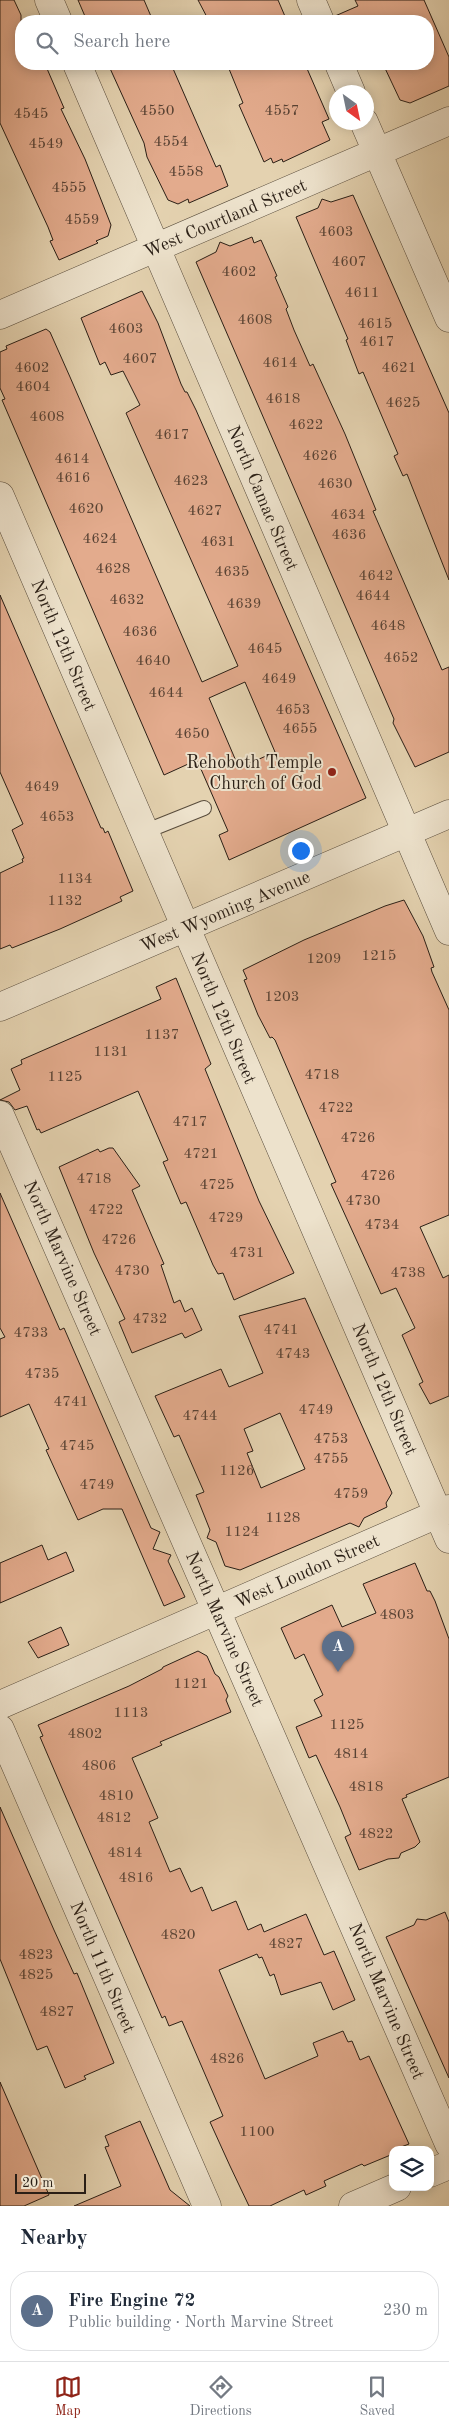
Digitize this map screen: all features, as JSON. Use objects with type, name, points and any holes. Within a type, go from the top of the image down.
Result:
[{"type":"street","points":[[49,0],[55,15]]},
{"type":"street","points":[[311,0],[317,15]]},
{"type":"street","name":"North Camac Street","points":[[80,70],[157,247],[405,833],[449,931]]},
{"type":"street","points":[[342,70],[348,85]]},
{"type":"street","name":"West Courtland Street","points":[[0,315],[449,121]]},
{"type":"street","points":[[367,130],[449,318]]},
{"type":"street","name":"North 12th Street","points":[[0,496],[144,832],[444,1511],[449,1538]]},
{"type":"street","name":"West Wyoming Avenue","points":[[0,1007],[449,814]]},
{"type":"street","name":"North Marvine Street","points":[[0,1115],[449,2144]]},
{"type":"street","name":"West Loudon Street","points":[[0,1704],[444,1511]]},
{"type":"street","name":"North 11th Street","points":[[0,1729],[207,2206]]},
{"type":"street","points":[[434,2172],[449,2166]]},
{"type":"street","points":[[353,2206],[389,2190]]},
{"type":"lane","points":[[144,832],[204,808]]},
{"type":"building","points":[[0,0],[14,0],[21,15],[15,15],[15,70],[48,70],[64,108],[61,109],[85,159],[111,225],[108,236],[96,241],[98,243],[59,260],[50,241],[53,240],[48,227],[0,123]]},
{"type":"building","points":[[78,0],[144,0],[150,15],[84,15]]},
{"type":"building","points":[[198,0],[278,0],[284,15],[206,15]]},
{"type":"building","points":[[355,0],[424,0],[431,15],[337,15],[358,6]]},
{"type":"building","points":[[434,23],[449,57],[449,86],[410,103],[400,100],[386,70],[434,70]]},
{"type":"building","points":[[111,70],[174,70],[216,167],[220,165],[228,186],[189,203],[188,199],[178,204],[168,200],[147,157],[144,143]]},
{"type":"building","points":[[229,70],[308,70],[329,119],[322,122],[330,140],[283,162],[282,159],[273,163],[271,158],[264,162],[239,105],[243,103]]},
{"type":"building","points":[[353,195],[449,413],[449,580],[407,474],[403,476],[394,456],[398,454],[363,372],[359,374],[346,340],[348,339],[296,217],[318,208],[322,199],[331,202]]},
{"type":"building","points":[[252,237],[254,243],[261,240],[277,276],[275,277],[288,307],[286,309],[294,330],[310,366],[313,364],[345,434],[376,510],[373,511],[442,670],[449,667],[449,752],[415,767],[393,723],[394,719],[196,262],[216,252],[220,242],[230,246]]},
{"type":"building","points":[[142,291],[158,323],[181,384],[196,410],[366,798],[229,860],[219,835],[228,831],[197,760],[164,775],[2,400],[5,399],[0,388],[0,352],[7,349],[6,346],[46,329],[50,332],[70,377],[202,682],[238,666],[126,413],[140,405],[123,371],[111,375],[105,362],[100,365],[81,318]],"holes":[[[245,682],[275,752],[239,768],[209,698]]]},
{"type":"building","points":[[0,595],[101,828],[103,828],[105,833],[108,831],[133,891],[120,897],[122,901],[60,929],[12,948],[10,945],[0,949],[0,873],[23,862],[22,859],[24,858],[12,830],[23,824],[0,772]]},
{"type":"building","points":[[404,900],[423,936],[434,967],[431,968],[432,972],[449,1010],[449,1215],[420,1227],[443,1278],[449,1275],[449,1396],[430,1404],[419,1384],[423,1382],[402,1335],[415,1328],[396,1288],[381,1294],[331,1184],[336,1182],[275,1040],[272,1037],[270,1038],[258,1015],[244,980],[247,979],[243,970],[304,940]]},
{"type":"building","points":[[176,978],[211,1064],[205,1069],[259,1201],[294,1273],[234,1300],[223,1273],[218,1274],[213,1265],[186,1202],[181,1204],[163,1162],[168,1160],[138,1091],[41,1133],[39,1129],[37,1130],[27,1106],[15,1110],[9,1102],[0,1100],[20,1090],[11,1069],[22,1064],[21,1060],[161,999],[156,987]]},
{"type":"building","points":[[113,1148],[140,1186],[132,1190],[164,1264],[161,1265],[174,1303],[180,1300],[185,1312],[192,1308],[202,1330],[185,1338],[182,1333],[132,1353],[119,1322],[125,1319],[94,1253],[59,1167],[98,1149],[100,1152]]},
{"type":"building","points":[[0,1193],[60,1330],[64,1328],[151,1528],[160,1532],[153,1549],[171,1555],[168,1561],[185,1597],[164,1606],[122,1509],[103,1509],[78,1520],[46,1450],[49,1449],[29,1404],[0,1417],[0,1339],[5,1337],[0,1328]]},
{"type":"building","points":[[305,1298],[392,1493],[386,1503],[387,1507],[364,1518],[359,1527],[350,1523],[240,1570],[225,1566],[216,1542],[207,1538],[210,1530],[196,1495],[204,1492],[179,1435],[174,1437],[155,1396],[221,1369],[229,1387],[263,1373],[239,1316]],"holes":[[[280,1413],[305,1469],[261,1488],[247,1453],[253,1451],[244,1429]]]},
{"type":"building","points":[[42,1545],[48,1560],[66,1552],[74,1571],[0,1603],[0,1563]]},
{"type":"building","points":[[415,1563],[427,1591],[430,1591],[435,1601],[449,1639],[449,1777],[406,1795],[407,1797],[402,1799],[420,1842],[415,1847],[401,1853],[399,1858],[388,1859],[359,1870],[345,1837],[351,1834],[340,1807],[316,1755],[309,1758],[296,1727],[322,1716],[314,1700],[323,1695],[304,1654],[295,1659],[281,1628],[332,1605],[342,1627],[376,1613],[363,1584]]},
{"type":"building","points":[[61,1627],[69,1645],[38,1658],[28,1642]]},
{"type":"building","points":[[198,1651],[207,1656],[228,1696],[226,1700],[231,1712],[160,1742],[162,1745],[132,1758],[158,1818],[149,1822],[170,1872],[180,1868],[191,1892],[202,1887],[212,1911],[236,1901],[248,1930],[261,1924],[264,1932],[306,1914],[324,1955],[334,1951],[355,2000],[333,2010],[321,1982],[281,1995],[274,1974],[270,1976],[262,1957],[259,1958],[257,1954],[219,1970],[265,2079],[318,2056],[313,2043],[343,2031],[348,2042],[352,2041],[360,2060],[369,2056],[409,2144],[389,2146],[389,2156],[364,2166],[362,2164],[324,2181],[326,2186],[306,2195],[304,2190],[270,2206],[249,2206],[210,2122],[223,2116],[182,2021],[169,2026],[165,2016],[162,2018],[40,1737],[43,1736],[38,1725],[129,1686],[163,1667]]},
{"type":"building","points":[[0,1807],[74,1974],[77,1973],[114,2063],[84,2076],[86,2079],[65,2088],[47,2046],[37,2050],[0,1959]]},
{"type":"building","points":[[445,1912],[449,1922],[449,2078],[386,1937],[414,1925],[417,1919],[426,1920]]},
{"type":"building","points":[[0,2082],[49,2195],[24,2206],[0,2206]]},
{"type":"building","points":[[140,2121],[170,2190],[190,2206],[74,2206],[121,2186],[105,2147],[109,2146],[105,2136]]},
{"type":"place","name":"Rehoboth Temple Church of God","points":[[332,772]]},
{"type":"place","name":"Fire Engine 72","points":[[338,1672]]}]
